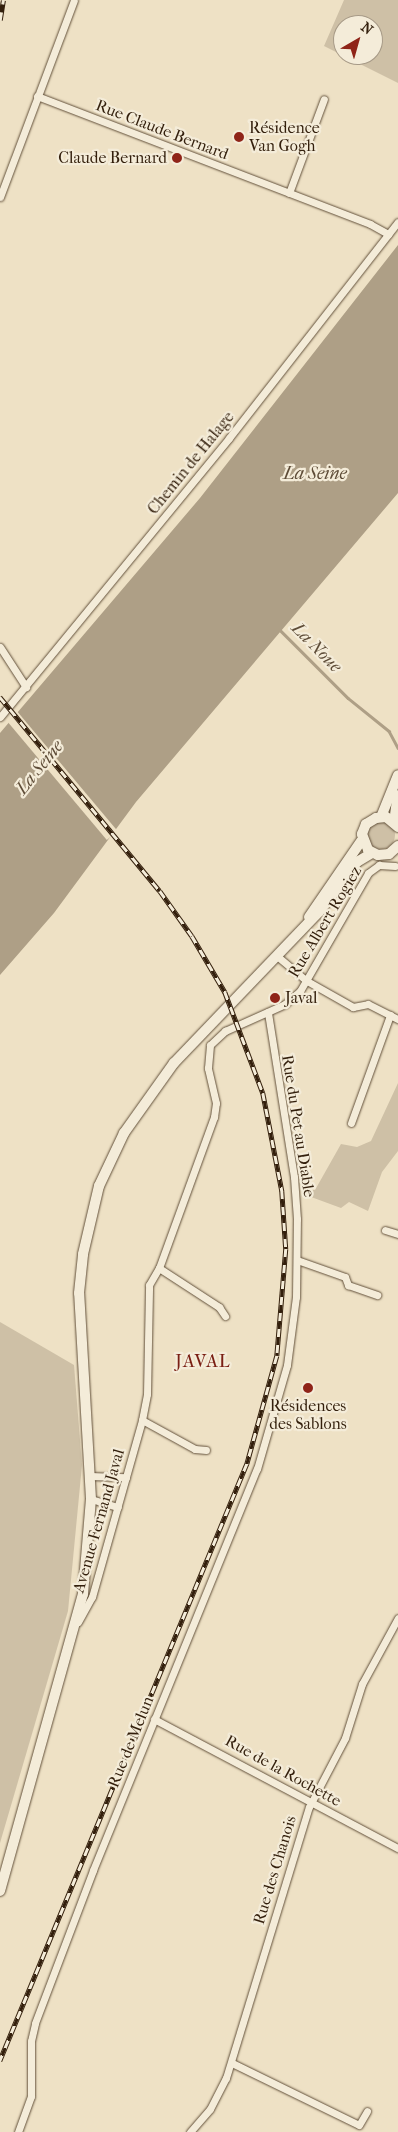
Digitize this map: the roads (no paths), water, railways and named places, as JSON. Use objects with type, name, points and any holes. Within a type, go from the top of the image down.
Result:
[{"type":"main road","points":[[304,927],[322,895],[362,840],[366,824],[382,817],[398,775]]},
{"type":"main road","points":[[382,817],[396,824],[398,795]]},
{"type":"main road","points":[[362,840],[375,854]]},
{"type":"main road","points":[[0,1891],[76,1626],[84,1585],[91,1499],[79,1293],[83,1254],[98,1186],[124,1133],[145,1100],[174,1063],[304,927],[357,862],[396,848]]},
{"type":"street","points":[[0,197],[74,0]]},
{"type":"street","name":"Rue Claude Bernard","points":[[37,96],[370,224],[388,234]]},
{"type":"street","points":[[289,193],[324,99]]},
{"type":"street","name":"Chemin de Halage","points":[[0,717],[229,438],[398,222]]},
{"type":"street","points":[[0,647],[26,687]]},
{"type":"street","points":[[396,848],[397,867]]},
{"type":"street","points":[[375,854],[397,867]]},
{"type":"street","name":"Rue Albert Rogiez","points":[[166,1249],[214,1117],[216,1103],[208,1068],[210,1045],[225,1031],[268,1012],[295,996],[307,981],[362,881],[373,868],[397,867]]},
{"type":"street","points":[[277,956],[307,981],[353,1007],[368,1004],[398,1019]]},
{"type":"street","name":"Rue du Pet au Diable","points":[[268,1012],[294,1177],[297,1260],[287,1365]]},
{"type":"street","points":[[351,1122],[390,1015]]},
{"type":"street","points":[[385,1230],[398,1234]]},
{"type":"street","name":"Avenue Fernand Javal","points":[[76,1626],[92,1597],[142,1420],[147,1394],[148,1287],[159,1268],[166,1249]]},
{"type":"street","points":[[297,1260],[345,1278],[348,1285],[377,1295]]},
{"type":"street","points":[[159,1268],[219,1306],[225,1316]]},
{"type":"street","name":"Rue de Melun","points":[[18,2132],[31,2096],[30,2041],[35,2023],[154,1719],[257,1469],[287,1365]]},
{"type":"street","points":[[142,1420],[195,1449],[206,1450]]},
{"type":"street","points":[[90,1476],[126,1477]]},
{"type":"street","points":[[91,1499],[118,1507]]},
{"type":"street","name":"Rue des Chanois","points":[[190,2132],[210,2109],[232,2063],[311,1803],[345,1738],[362,1684],[398,1618]]},
{"type":"street","name":"Rue de la Rochette","points":[[154,1719],[398,1848]]},
{"type":"street","points":[[232,2063],[359,2125],[367,2111]]},
{"type":"water","name":"La Seine","points":[[398,245],[398,493],[136,802],[54,913],[0,975],[0,733],[200,498]]},
{"type":"waterway","name":"La Noue","points":[[280,630],[348,698],[389,731],[398,748]]},
{"type":"railway","points":[[0,20],[3,0]]},
{"type":"railway","points":[[0,697],[160,891],[192,936],[225,992],[263,1093],[282,1191],[286,1249],[277,1356],[247,1464],[0,2061]]},
{"type":"place","name":"Résidence Van Gogh","points":[[239,137]]},
{"type":"place","name":"Claude Bernard","points":[[177,158]]},
{"type":"place","name":"Javal","points":[[275,998]]},
{"type":"place","name":"Résidences des Sablons","points":[[308,1388]]},
{"type":"district","name":"JAVAL","points":[[203,1362]]}]
